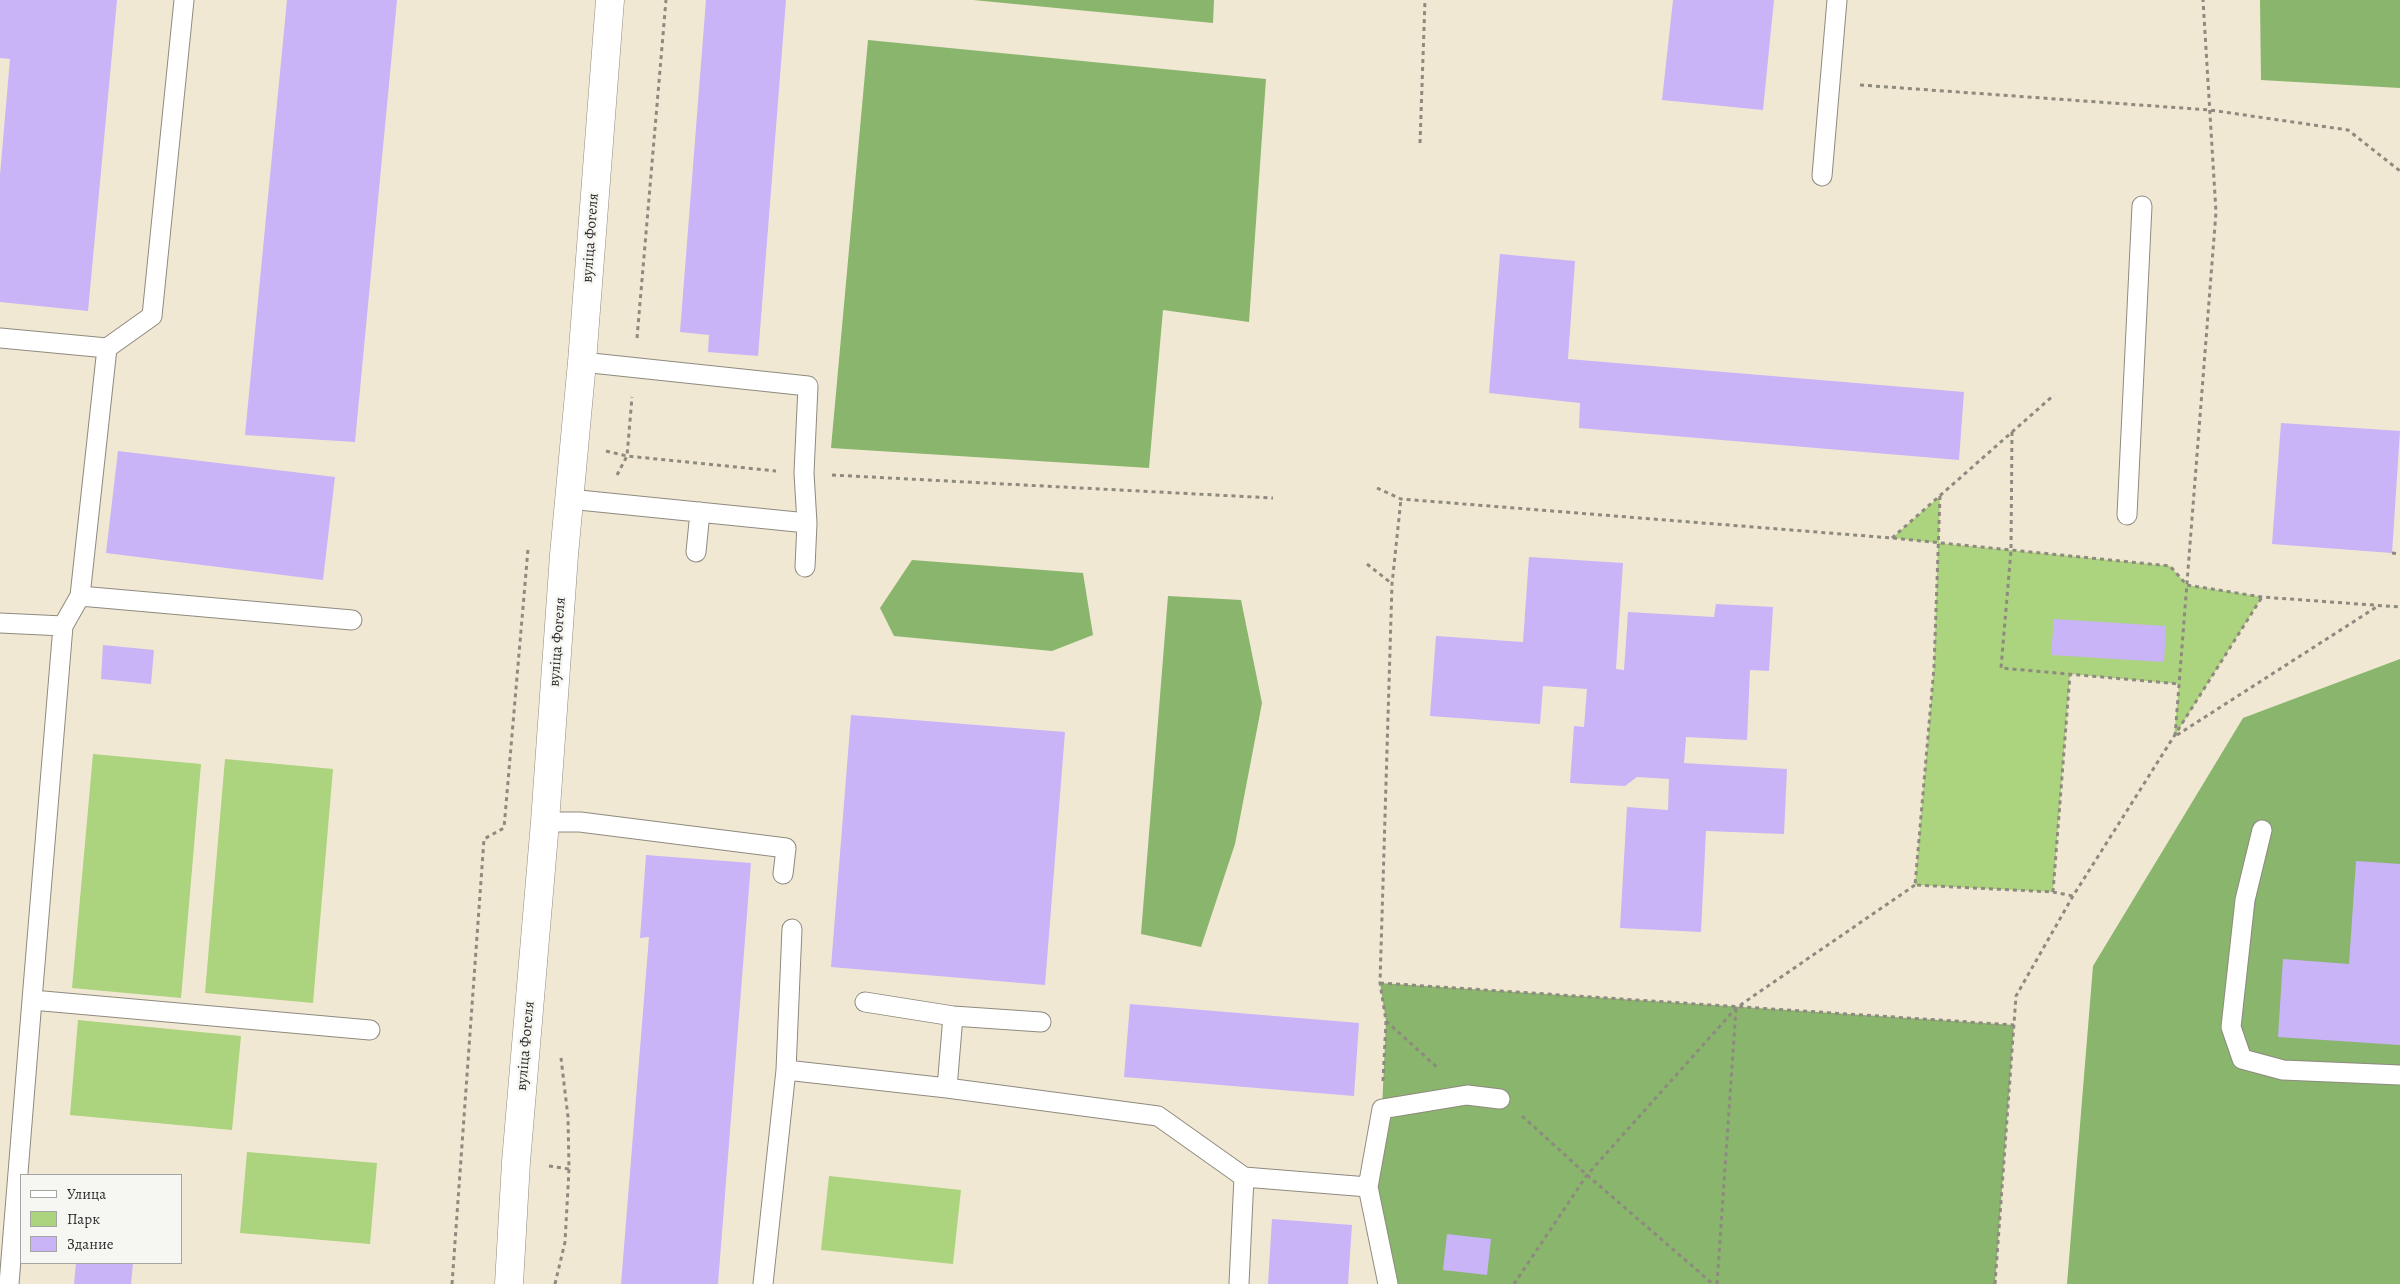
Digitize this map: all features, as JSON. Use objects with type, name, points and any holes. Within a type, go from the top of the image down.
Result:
[{"type":"street","name":"вуліца Фогеля","points":[[509,1284],[516,1162],[610,0]]},
{"type":"lane","points":[[0,338],[107,348],[152,316],[184,0]]},
{"type":"lane","points":[[1822,176],[1837,0]]},
{"type":"lane","points":[[2127,515],[2142,206]]},
{"type":"lane","points":[[9,1284],[63,626],[80,596],[107,348]]},
{"type":"lane","points":[[582,362],[808,386],[804,473],[807,523],[805,567]]},
{"type":"lane","points":[[569,499],[807,523]]},
{"type":"lane","points":[[696,552],[700,512]]},
{"type":"lane","points":[[80,596],[352,620]]},
{"type":"lane","points":[[0,623],[63,626]]},
{"type":"lane","points":[[545,822],[580,822],[786,848],[783,874]]},
{"type":"lane","points":[[2262,830],[2245,900],[2231,1027],[2242,1059],[2284,1070],[2400,1075]]},
{"type":"lane","points":[[763,1284],[786,1070],[792,928]]},
{"type":"lane","points":[[32,1000],[370,1030]]},
{"type":"lane","points":[[865,1002],[953,1016],[1041,1022]]},
{"type":"lane","points":[[947,1088],[953,1016]]},
{"type":"lane","points":[[786,1070],[947,1088],[1158,1116],[1244,1177],[1368,1187]]},
{"type":"lane","points":[[1388,1284],[1368,1187],[1382,1109],[1467,1096],[1500,1099]]},
{"type":"lane","points":[[1239,1284],[1244,1177]]},
{"type":"path","points":[[602,502],[627,456],[666,0]]},
{"type":"path","points":[[1420,142],[1425,0]]},
{"type":"path","points":[[2174,737],[2180,684],[2216,212],[2203,0]]},
{"type":"path","points":[[1831,83],[2210,110],[2348,130],[2400,171]]},
{"type":"path","points":[[1892,538],[2054,395]]},
{"type":"path","points":[[2012,432],[2011,550],[2001,668],[2180,684]]},
{"type":"path","points":[[627,456],[804,473],[1274,498]]},
{"type":"path","points":[[1377,488],[1402,499],[1892,538],[2170,566],[2187,585],[2262,597],[2400,607]]},
{"type":"path","points":[[1914,885],[1934,667],[1940,496]]},
{"type":"path","points":[[1382,1109],[1386,1020],[1380,982],[1392,584],[1402,499]]},
{"type":"path","points":[[2392,553],[2400,554]]},
{"type":"path","points":[[452,1284],[484,839],[504,828],[528,554]]},
{"type":"path","points":[[1367,564],[1392,584]]},
{"type":"path","points":[[1995,1284],[2016,996],[2073,896],[2262,597]]},
{"type":"path","points":[[2174,737],[2379,606]]},
{"type":"path","points":[[2053,892],[2070,674]]},
{"type":"path","points":[[1514,1284],[1586,1175],[1736,1008],[1914,885],[2053,892],[2073,896]]},
{"type":"path","points":[[1380,982],[1736,1008],[2014,1025]]},
{"type":"path","points":[[1717,1284],[1736,1008]]},
{"type":"path","points":[[1386,1020],[1467,1096]]},
{"type":"path","points":[[555,1284],[565,1242],[569,1169],[568,1117],[560,1054]]},
{"type":"path","points":[[1500,1099],[1528,1121],[1586,1175],[1713,1284]]},
{"type":"green space","points":[[973,0],[1214,0],[1213,23]]},
{"type":"green space","points":[[2260,0],[2400,0],[2400,88],[2261,80]]},
{"type":"green space","points":[[868,40],[1266,79],[1249,322],[1163,310],[1149,468],[831,448]]},
{"type":"green space","points":[[1940,496],[1939,543],[2170,566],[2187,585],[2262,597],[2174,737],[2179,684],[2070,674],[2053,892],[1915,885],[1934,667],[1938,543],[1892,538]]},
{"type":"green space","points":[[912,560],[1083,573],[1093,635],[1052,651],[894,636],[880,608]]},
{"type":"green space","points":[[1168,596],[1241,600],[1262,703],[1235,844],[1201,947],[1141,934]]},
{"type":"green space","points":[[2400,659],[2400,1284],[2067,1284],[2093,966],[2243,718]]},
{"type":"green space","points":[[93,754],[201,764],[181,998],[72,988]]},
{"type":"green space","points":[[225,759],[333,769],[313,1003],[205,993]]},
{"type":"green space","points":[[1380,983],[2014,1025],[1995,1284],[1388,1284],[1368,1187],[1382,1109],[1386,1021]]},
{"type":"green space","points":[[78,1020],[241,1036],[232,1130],[70,1115]]},
{"type":"green space","points":[[247,1152],[377,1163],[370,1244],[240,1233]]},
{"type":"green space","points":[[829,1176],[961,1190],[953,1264],[821,1250]]},
{"type":"building","points":[[0,0],[117,0],[88,311],[0,302],[0,175],[10,59],[0,58]]},
{"type":"building","points":[[287,0],[397,0],[355,442],[245,435]]},
{"type":"building","points":[[706,0],[786,0],[758,356],[708,352],[709,335],[680,332]]},
{"type":"building","points":[[1673,0],[1774,0],[1763,110],[1662,100]]},
{"type":"building","points":[[1500,254],[1575,261],[1568,359],[1964,392],[1959,460],[1579,428],[1580,403],[1489,393]]},
{"type":"building","points":[[2281,423],[2400,431],[2392,553],[2272,544]]},
{"type":"building","points":[[118,451],[335,477],[323,580],[106,553]]},
{"type":"building","points":[[1529,557],[1623,563],[1616,669],[1624,670],[1628,612],[1714,617],[1716,604],[1773,607],[1769,671],[1750,670],[1747,740],[1686,737],[1684,763],[1787,769],[1784,834],[1706,831],[1701,932],[1620,928],[1627,807],[1668,810],[1669,779],[1637,777],[1625,786],[1570,783],[1574,726],[1584,727],[1587,689],[1543,686],[1540,724],[1430,716],[1436,636],[1523,642]]},
{"type":"building","points":[[2054,619],[2166,626],[2164,662],[2051,655]]},
{"type":"building","points":[[103,645],[154,650],[151,684],[101,679]]},
{"type":"building","points":[[851,715],[1065,732],[1045,985],[831,967]]},
{"type":"building","points":[[646,855],[751,863],[718,1284],[621,1284],[649,937],[640,938]]},
{"type":"building","points":[[2356,861],[2400,864],[2400,1045],[2278,1037],[2283,959],[2349,964]]},
{"type":"building","points":[[1130,1004],[1359,1023],[1354,1096],[1124,1077]]},
{"type":"building","points":[[1272,1219],[1352,1225],[1348,1284],[1268,1284]]},
{"type":"building","points":[[1447,1234],[1491,1239],[1487,1275],[1443,1270]]},
{"type":"building","points":[[76,1264],[133,1264],[131,1284],[74,1284]]}]
